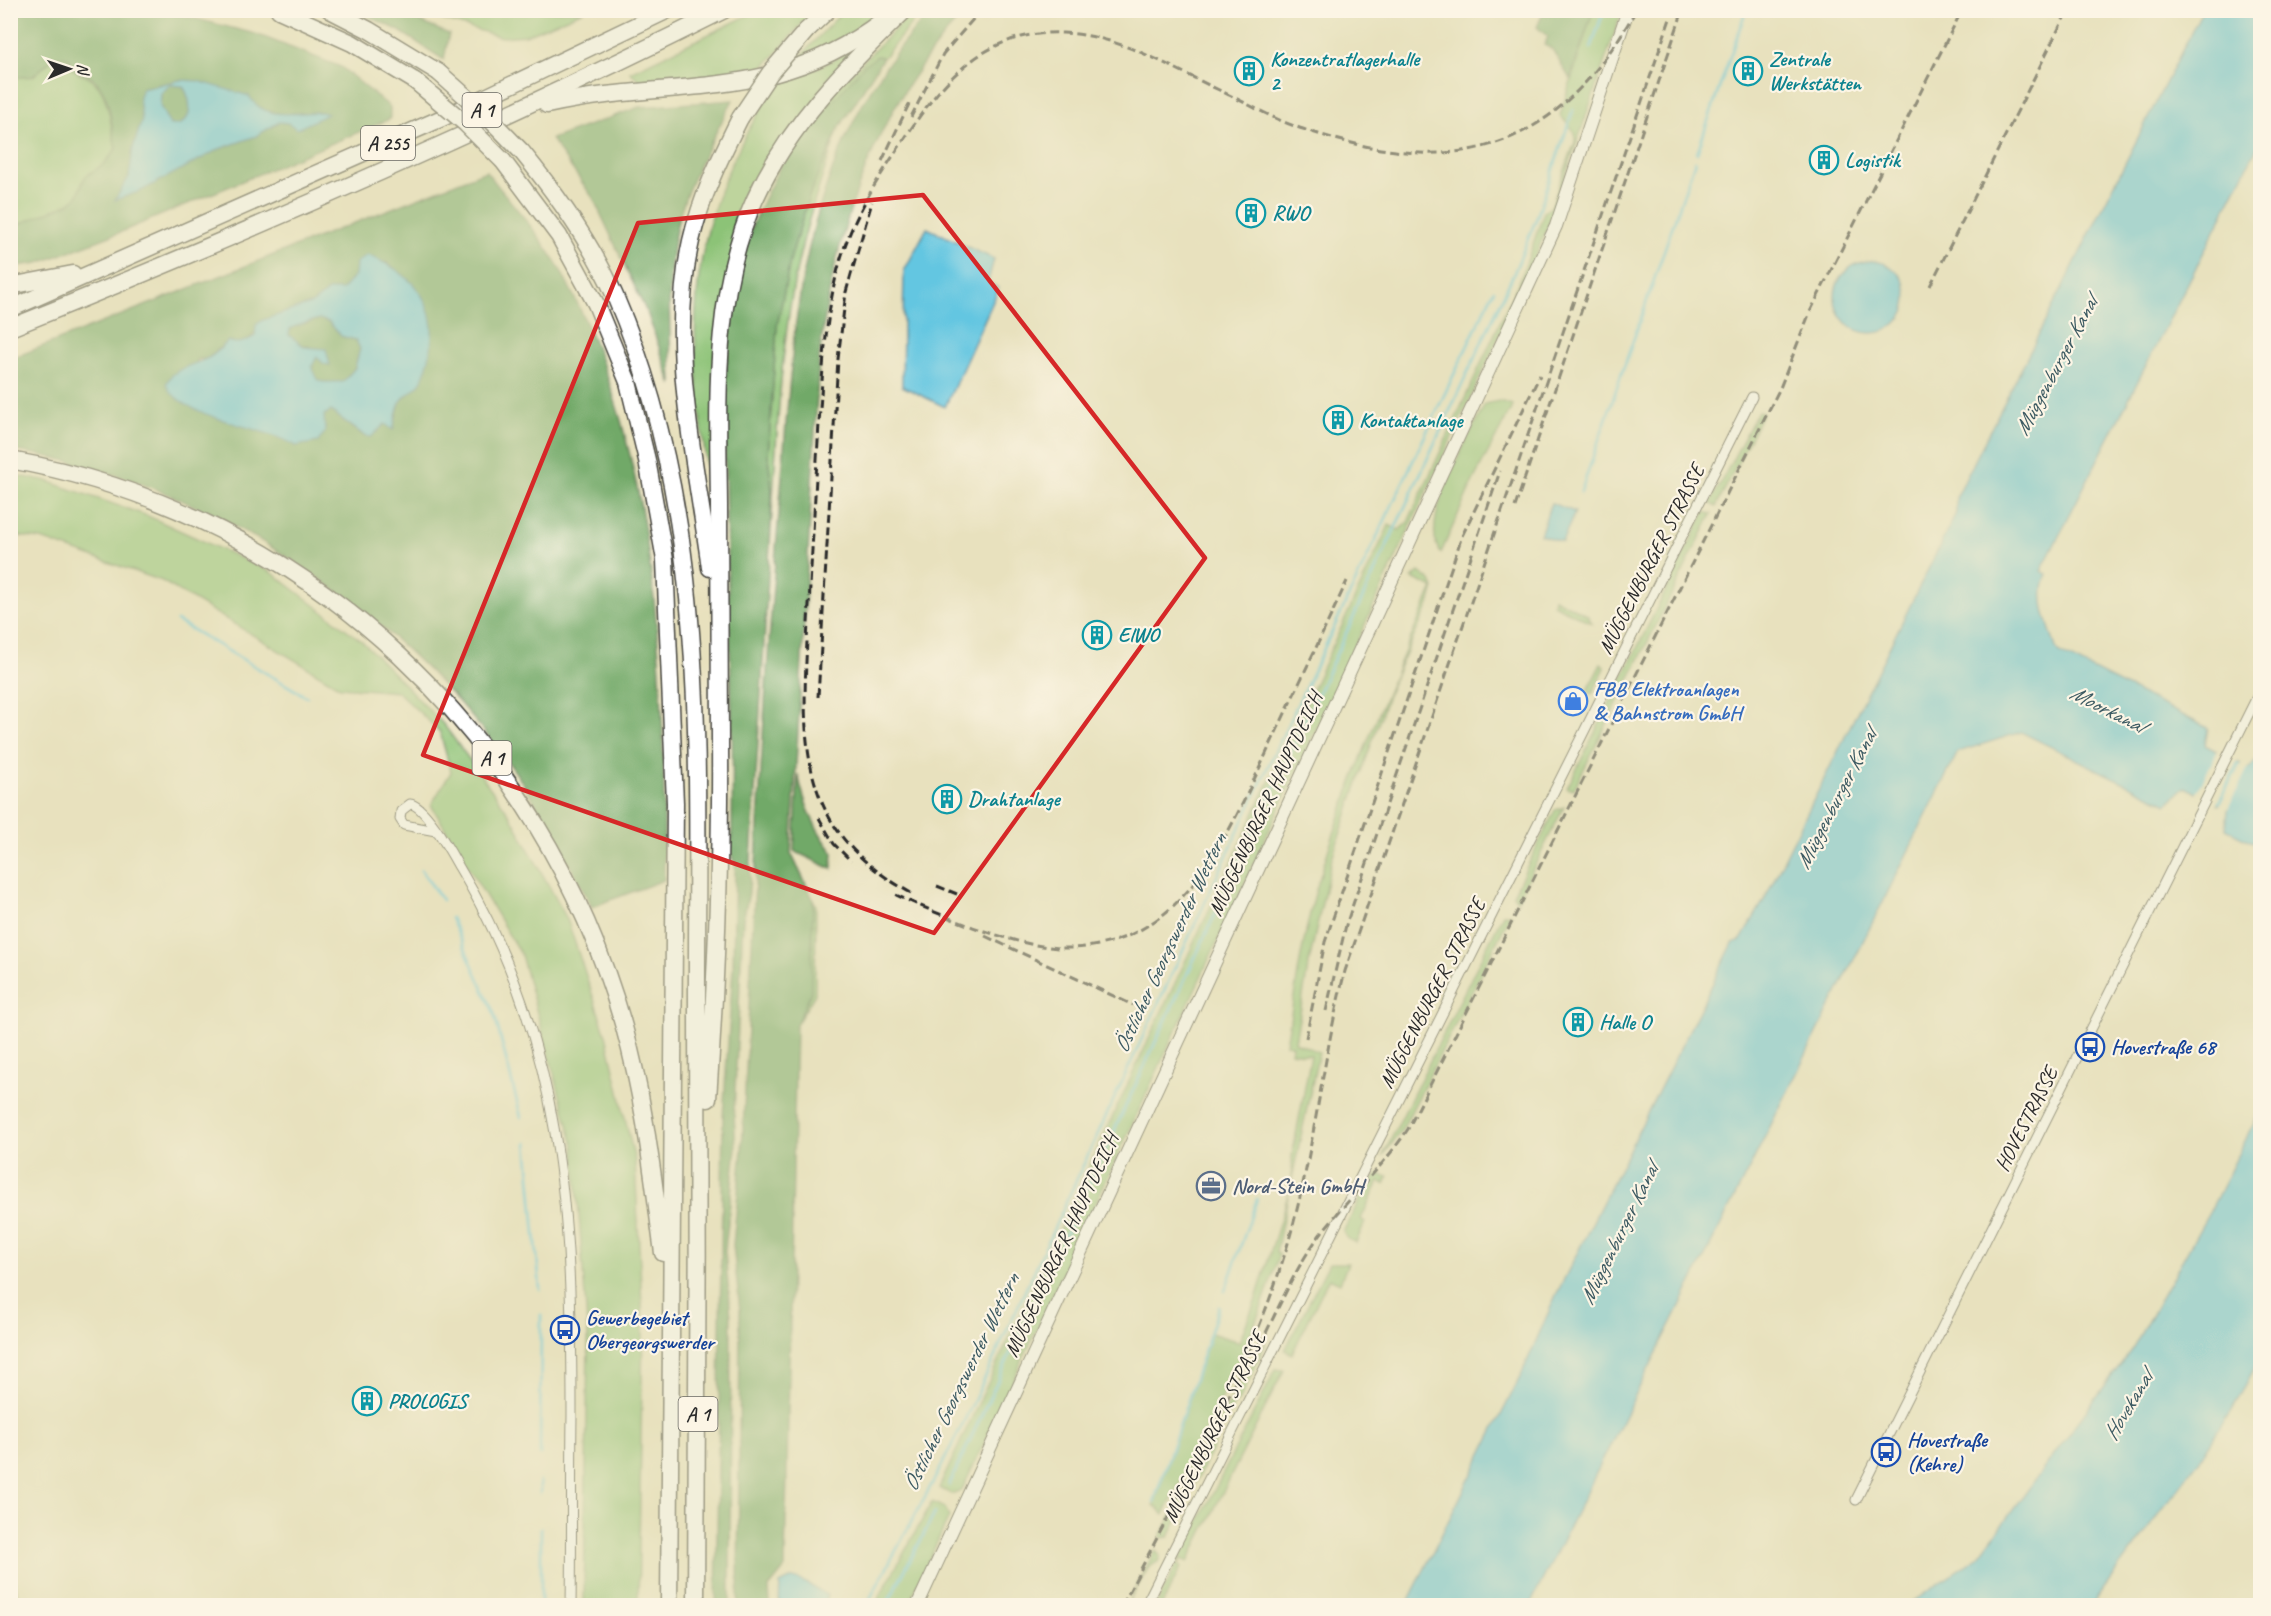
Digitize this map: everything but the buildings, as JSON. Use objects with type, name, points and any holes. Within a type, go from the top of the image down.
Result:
[{"type":"highway","points":[[279,10],[352,43],[416,81],[466,124],[503,161],[559,236],[596,304],[628,382],[647,460],[665,560],[675,803],[674,1178],[670,1301]]},
{"type":"highway","name":"A 1","points":[[330,10],[378,35],[438,72],[482,111],[522,152],[577,226],[614,294],[642,362],[656,409],[677,506],[687,587],[694,689],[699,1223],[696,1605]]},
{"type":"highway","name":"A 255","points":[[10,309],[260,201],[440,119],[668,10]]},
{"type":"highway","name":"A 255","points":[[10,328],[271,221],[513,113],[724,10]]},
{"type":"highway","points":[[718,631],[683,366],[683,293],[691,241],[718,161],[740,118],[770,73],[806,31],[828,10]]},
{"type":"highway","points":[[513,113],[605,94],[728,85],[773,76],[825,56],[870,30],[895,10]]},
{"type":"highway","points":[[699,1223],[713,1019],[717,914],[720,745],[718,397],[728,287],[740,239],[755,199],[803,118],[832,84],[905,10]]},
{"type":"highway","points":[[10,286],[103,268]]},
{"type":"highway","name":"A 1","points":[[10,460],[87,478],[155,500],[217,528],[278,562],[372,629],[458,714],[527,806],[558,862],[600,954],[624,1028],[640,1098],[670,1301],[669,1605]]},
{"type":"street","name":"MÜGGENBURGER HAUPTDEICH","points":[[916,1605],[1556,226],[1628,10]]},
{"type":"street","name":"MÜGGENBURGER STRASSE","points":[[1145,1605],[1752,397]]},
{"type":"street","name":"HOVESTRASSE","points":[[1856,1500],[2260,691]]},
{"type":"street","points":[[436,831],[475,893],[513,978],[532,1034],[555,1125],[563,1173],[571,1272],[571,1605]]},
{"type":"highlighted area","points":[[923,195],[1205,558],[934,933],[423,755],[638,223]]},
{"type":"green space","points":[[34,10],[165,11],[256,34],[341,67],[390,107],[390,119],[121,232],[39,263],[11,267],[10,228],[70,203],[77,197],[85,177],[104,164],[116,149],[110,111],[99,84],[87,75],[71,68],[71,61],[67,57],[55,57],[33,76],[11,78],[11,15]],"holes":[[[180,80],[263,110],[282,114],[322,112],[288,123],[279,122],[256,136],[219,149],[116,199],[129,177],[133,148],[142,120],[139,98],[142,88]]]},
{"type":"green space","points":[[357,11],[394,11],[449,34],[444,60],[398,30]]},
{"type":"green space","points":[[413,11],[584,11],[526,35],[501,37]]},
{"type":"green space","points":[[757,11],[813,11],[759,73],[643,83],[630,72]]},
{"type":"green space","points":[[843,11],[888,11],[874,21],[792,65]]},
{"type":"green space","points":[[913,11],[922,11],[883,58],[880,56],[811,126],[802,132],[830,95]]},
{"type":"green space","points":[[931,11],[968,11],[939,41],[924,62],[882,131],[866,167],[852,204],[831,281],[819,360],[791,853],[813,899],[811,992],[796,1025],[785,1568],[769,1588],[770,1605],[738,1605],[740,1311],[733,1245],[742,1149],[768,663],[794,339],[799,299],[816,220],[837,157],[847,134],[884,69],[914,29]]},
{"type":"green space","points":[[1544,11],[1593,11],[1570,79],[1552,49],[1544,45],[1548,37],[1537,27]]},
{"type":"green space","points":[[1593,11],[1622,11],[1550,221],[1529,272],[962,1490],[951,1494],[939,1488],[1389,525],[1399,530],[1408,522],[1524,270],[1544,212],[1551,207],[1575,142],[1575,133],[1560,115]]},
{"type":"green space","points":[[863,42],[827,80],[736,238],[714,519],[701,420],[695,327],[698,282],[706,236],[720,190],[745,136],[777,85],[788,77],[831,61]]},
{"type":"green space","points":[[877,56],[883,58],[838,130],[810,194],[791,256],[777,326],[768,455],[772,491],[770,544],[749,893],[743,920],[734,1114],[736,1148],[725,1251],[731,1317],[730,1605],[716,1606],[723,1116],[733,967],[735,864],[731,855],[731,668],[725,436],[725,396],[732,317],[738,279],[750,231],[760,206],[787,154],[800,135],[811,126],[864,65]]},
{"type":"green space","points":[[55,57],[67,57],[79,74],[89,78],[103,94],[116,149],[104,164],[85,177],[77,197],[70,203],[11,228],[10,78],[33,76]]},
{"type":"green space","points":[[170,85],[183,86],[189,99],[187,117],[178,125],[170,125],[160,106],[161,93]]},
{"type":"green space","points":[[733,100],[695,175],[678,221],[670,282],[672,385],[648,315],[593,198],[551,139],[639,107]]},
{"type":"green space","points":[[838,130],[806,229],[793,289],[781,384],[770,544],[772,491],[768,455],[777,326],[791,256],[810,194]]},
{"type":"green space","points":[[486,171],[536,233],[562,273],[595,343],[620,416],[638,492],[650,569],[658,647],[662,726],[664,880],[592,907],[530,794],[506,759],[459,702],[407,649],[349,601],[287,557],[222,520],[154,489],[83,465],[11,450],[10,359]],"holes":[[[386,262],[416,288],[420,383],[400,402],[393,430],[385,424],[364,436],[331,411],[324,415],[325,432],[296,446],[284,438],[220,419],[180,400],[198,359],[207,359],[228,341],[240,343],[249,339],[263,320],[313,303],[329,290],[342,290],[355,275]]]},
{"type":"green space","points":[[319,319],[329,322],[341,336],[356,340],[360,349],[355,368],[343,382],[323,384],[320,382],[313,371],[313,362],[317,357],[330,365],[317,349],[299,344],[289,335],[290,329]]},
{"type":"green space","points":[[1499,401],[1513,405],[1473,481],[1441,553],[1435,540],[1435,522],[1448,479],[1485,404]]},
{"type":"green space","points":[[1758,411],[1763,412],[1716,507],[1710,503]]},
{"type":"green space","points":[[11,475],[44,480],[148,516],[271,572],[363,642],[444,725],[510,815],[567,919],[606,1035],[635,1161],[643,1327],[638,1605],[584,1605],[588,1339],[574,1146],[521,955],[431,805],[451,772],[440,732],[398,692],[340,687],[162,581],[41,539],[11,535]]},
{"type":"green space","points":[[1705,512],[1712,514],[1574,789],[1568,789],[1567,788]]},
{"type":"green space","points":[[1419,572],[1431,581],[1434,588],[1429,605],[1393,681],[1332,858],[1308,967],[1295,1042],[1319,1052],[1292,1178],[1292,1156],[1311,1055],[1291,1052],[1292,1045],[1286,1044],[1304,942],[1318,883],[1356,770],[1385,697],[1433,588],[1412,578]]},
{"type":"green space","points":[[1554,598],[1587,615],[1592,623],[1553,604]]},
{"type":"green space","points":[[1601,664],[1605,668],[1592,694],[1587,691]]},
{"type":"green space","points":[[798,774],[811,816],[833,852],[832,869],[794,851]]},
{"type":"green space","points":[[1564,807],[1517,901],[1513,895],[1555,810]]},
{"type":"green space","points":[[813,899],[816,906],[815,994],[796,1025],[811,992]]},
{"type":"green space","points":[[1503,914],[1511,914],[1402,1130],[1382,1157]]},
{"type":"green space","points":[[1378,1174],[1388,1177],[1385,1184],[1379,1182],[1361,1219],[1365,1222],[1356,1243],[1348,1239],[1343,1232],[1365,1189]]},
{"type":"green space","points":[[1289,1191],[1276,1253],[1279,1254],[1256,1322],[1227,1388],[1164,1515],[1154,1505],[1211,1333],[1239,1342],[1256,1299]]},
{"type":"green space","points":[[1329,1263],[1348,1263],[1340,1283],[1329,1278],[1292,1354],[1285,1350]]},
{"type":"green space","points":[[1265,1342],[1241,1398],[1233,1406],[1169,1537],[1160,1538],[1218,1423]]},
{"type":"green space","points":[[1276,1369],[1284,1370],[1188,1562],[1181,1559],[1178,1565],[1181,1567],[1162,1605],[1156,1605]]},
{"type":"green space","points":[[932,1502],[945,1508],[949,1517],[908,1605],[875,1605]]},
{"type":"green space","points":[[1155,1550],[1160,1556],[1158,1562],[1150,1565],[1127,1605]]},
{"type":"green space","points":[[11,1563],[19,1605],[11,1605]]},
{"type":"water","points":[[2202,11],[2260,11],[2260,142],[2041,571],[2047,574],[2043,601],[2056,648],[2060,653],[2208,728],[2205,745],[2249,768],[2260,756],[2260,846],[2226,829],[2228,809],[2185,787],[2167,804],[2021,732],[1958,752],[1530,1605],[1406,1606],[1522,1373],[1556,1295],[1733,943],[1741,940],[1763,902],[1956,513],[1956,498]]},
{"type":"water","points":[[180,80],[198,81],[249,96],[256,104],[272,112],[328,114],[297,129],[288,123],[279,122],[256,136],[219,149],[141,191],[115,200],[129,177],[133,148],[142,120],[139,98],[142,89]],"holes":[[[170,85],[183,86],[189,99],[189,112],[184,122],[170,125],[160,106],[161,93]]]},
{"type":"water","points":[[927,228],[994,259],[988,282],[999,288],[945,407],[902,386],[904,271]]},
{"type":"water","points":[[367,255],[404,276],[417,289],[426,304],[431,320],[432,338],[429,358],[422,380],[400,403],[393,430],[385,424],[371,437],[365,436],[331,411],[324,415],[325,432],[318,442],[296,446],[283,439],[205,414],[174,396],[166,384],[174,374],[210,357],[228,341],[242,342],[255,336],[256,325],[263,320],[313,303],[329,290],[342,290],[355,275],[356,263]],"holes":[[[319,319],[329,322],[341,336],[356,340],[360,349],[355,368],[343,382],[319,381],[312,366],[317,357],[324,364],[330,365],[326,349],[305,347],[289,335],[290,329],[300,324]]]},
{"type":"water","points":[[1871,261],[1891,267],[1901,277],[1907,297],[1901,317],[1891,327],[1871,333],[1851,327],[1841,317],[1835,297],[1841,277],[1851,267]]},
{"type":"water","points":[[1551,503],[1575,512],[1562,542],[1540,535]]},
{"type":"water","name":"Hovekanal","points":[[2260,1111],[2260,1357],[2239,1398],[2200,1459],[2091,1605],[1908,1605],[1979,1556],[2132,1349],[2210,1211]]},
{"type":"water","points":[[790,1579],[798,1579],[828,1595],[825,1600],[834,1605],[779,1605],[780,1584]]},
{"type":"pier","points":[[2218,750],[2238,759],[2216,805],[2196,795]]},
{"type":"pier","points":[[2242,762],[2249,766],[2227,810],[2219,807]]},
{"type":"waterway","points":[[1591,48],[1604,10]]},
{"type":"waterway","points":[[1697,153],[1746,10]]},
{"type":"waterway","points":[[949,1485],[1514,273],[1537,217],[1573,110]]},
{"type":"waterway","points":[[1581,492],[1695,161]]},
{"type":"waterway","name":"Östlicher Georgswerder Wettern","points":[[866,1606],[975,1399],[1265,773],[1494,290]]},
{"type":"waterway","points":[[177,621],[307,697]]},
{"type":"waterway","points":[[421,870],[442,900]]},
{"type":"waterway","points":[[451,918],[494,1013],[521,1117]]},
{"type":"waterway","points":[[527,1143],[540,1289]]},
{"type":"waterway","points":[[1225,1291],[1257,1199]]},
{"type":"waterway","points":[[1154,1502],[1219,1307]]},
{"type":"waterway","points":[[540,1455],[541,1315]]},
{"type":"waterway","points":[[540,1481],[540,1493]]},
{"type":"waterway","points":[[886,1606],[935,1513]]},
{"type":"waterway","points":[[541,1528],[541,1606]]},
{"type":"railway","points":[[911,117],[943,54],[981,10]]},
{"type":"railway","points":[[911,893],[875,870],[848,844],[829,817],[816,787],[809,755],[805,682],[819,423],[834,284],[851,229],[859,212],[909,132],[938,92],[972,60],[1013,39],[1037,34],[1084,35],[1144,54],[1271,116],[1303,129],[1358,144],[1408,152],[1454,152],[1496,143],[1535,125],[1571,97],[1605,59],[1636,10]]},
{"type":"railway","points":[[1122,1606],[1217,1421],[1259,1327],[1277,1278],[1300,1197],[1345,971],[1673,10]]},
{"type":"railway","points":[[1515,507],[1683,10]]},
{"type":"railway","points":[[1260,1345],[1288,1287],[1313,1245],[1408,1129],[1780,388],[1810,312],[1962,10]]},
{"type":"railway","points":[[1930,286],[2068,10]]},
{"type":"railway","points":[[882,161],[909,104]]},
{"type":"railway","points":[[818,697],[838,359],[846,292],[872,202]]},
{"type":"railway","points":[[1306,1038],[1325,942],[1462,536],[1540,375]]},
{"type":"railway","points":[[1326,1011],[1346,925],[1500,471]]},
{"type":"railway","points":[[896,895],[999,936],[1020,942],[1060,948],[1103,944],[1139,930],[1170,909],[1196,881],[1238,813],[1347,581]]},
{"type":"railway","points":[[819,818],[834,844],[851,861]]},
{"type":"railway","points":[[937,886],[957,894]]},
{"type":"railway","points":[[985,936],[1133,1005]]},
{"type":"place","name":"Konzentratlagerhalle 2","points":[[1249,71]]},
{"type":"place","name":"Zentrale Werkstätten","points":[[1748,71]]},
{"type":"place","name":"Logistik","points":[[1824,160]]},
{"type":"place","name":"RWO","points":[[1251,213]]},
{"type":"place","name":"Kontaktanlage","points":[[1338,420]]},
{"type":"place","name":"ElWO","points":[[1097,635]]},
{"type":"place","name":"FBB Elektroanlagen & Bahnstrom GmbH","points":[[1573,701]]},
{"type":"place","name":"Drahtanlage","points":[[947,799]]},
{"type":"place","name":"Halle O","points":[[1578,1022]]},
{"type":"place","name":"Hovestraße 68","points":[[2090,1047]]},
{"type":"place","name":"Nord-Stein GmbH","points":[[1211,1186]]},
{"type":"place","name":"Gewerbegebiet Obergeorgswerder","points":[[565,1330]]},
{"type":"place","name":"PROLOGIS","points":[[367,1401]]},
{"type":"place","name":"Hovestraße (Kehre)","points":[[1886,1452]]},
{"type":"water label","name":"Müggenburger Kanal","points":[[2056,366]]},
{"type":"water label","name":"Moorkanal","points":[[2107,709]]},
{"type":"water label","name":"Müggenburger Kanal","points":[[1836,799]]},
{"type":"water label","name":"Müggenburger Kanal","points":[[1619,1234]]}]
